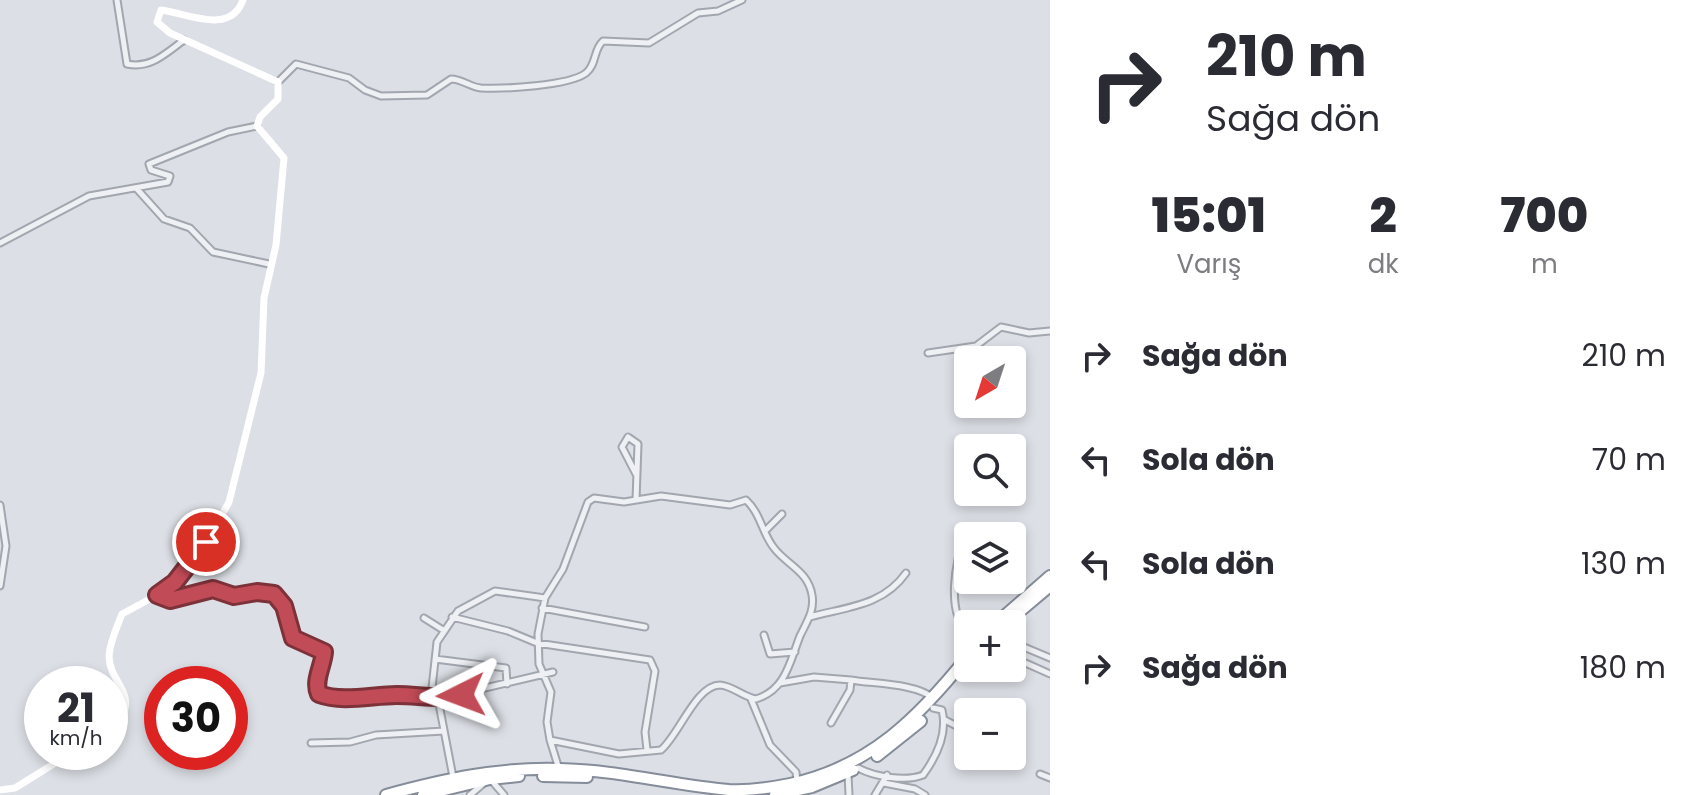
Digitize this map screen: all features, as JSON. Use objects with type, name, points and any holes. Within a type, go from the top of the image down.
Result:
[{"type":"highway","points":[[1011,610],[1050,576]]},
{"type":"highway","points":[[1022,610],[1050,586]]},
{"type":"highway","points":[[775,795],[812,787],[853,770],[892,747],[954,677]]},
{"type":"highway","points":[[386,795],[453,777],[494,770],[603,771],[733,790],[797,782],[843,768],[872,752],[934,703]]},
{"type":"highway","points":[[423,795],[490,779],[554,775],[602,778],[719,795]]},
{"type":"street","points":[[117,0],[127,64],[143,65],[162,58],[185,40]]},
{"type":"street","points":[[243,0],[237,11],[213,20],[195,19],[161,10],[157,22],[160,28],[278,82]]},
{"type":"street","points":[[257,126],[260,117],[278,99],[278,82],[296,64],[349,78],[373,94],[400,97],[430,94],[451,79],[484,88],[565,80],[588,71],[603,41],[649,43],[698,13],[718,11],[742,0]]},
{"type":"street","points":[[0,243],[89,196],[137,189],[170,179],[166,174],[151,170],[148,167],[151,162],[228,132],[257,126]]},
{"type":"street","points":[[113,666],[109,657],[112,639],[122,614],[169,588],[189,565],[229,502],[261,373],[263,303],[269,264],[276,245],[284,158],[257,126]]},
{"type":"street","points":[[137,189],[164,219],[190,228],[213,252],[269,264]]},
{"type":"street","points":[[928,353],[976,346],[1001,327],[1029,333],[1050,331]]},
{"type":"street","points":[[636,474],[622,447],[628,437],[638,444],[636,500]]},
{"type":"street","points":[[550,740],[619,754],[661,750],[669,743],[695,702],[710,688],[720,685],[751,699],[767,696],[787,674],[810,617],[813,597],[803,575],[775,550],[760,518],[746,500],[730,505],[661,496],[624,502],[594,498],[589,501],[563,569],[545,598],[537,643],[543,676],[551,692],[547,722],[550,740],[559,769]]},
{"type":"street","points":[[0,505],[6,546],[0,586]]},
{"type":"street","points":[[765,531],[782,514]]},
{"type":"street","points":[[810,617],[877,600],[893,589],[906,573]]},
{"type":"street","points":[[157,595],[170,600],[213,589],[234,596],[257,592],[274,594],[284,606],[293,638],[324,652],[317,690],[328,698],[392,695],[438,699],[553,672]]},
{"type":"street","points":[[954,590],[953,599],[957,610]]},
{"type":"street","points":[[431,697],[437,642],[452,617],[464,606],[487,598],[495,591],[545,598]]},
{"type":"street","points":[[542,608],[645,627]]},
{"type":"street","points":[[452,617],[508,631],[537,643],[652,662],[655,671],[645,732],[647,750]]},
{"type":"street","points":[[424,618],[443,630]]},
{"type":"street","points":[[764,635],[770,654],[796,652]]},
{"type":"street","points":[[1026,648],[1050,658]]},
{"type":"street","points":[[435,659],[506,668],[507,684]]},
{"type":"street","points":[[1026,663],[1050,674]]},
{"type":"street","points":[[779,683],[814,677],[884,683],[927,693],[942,710],[945,720],[938,753],[923,775],[912,779],[853,770],[849,795]]},
{"type":"street","points":[[831,723],[850,690],[851,680]]},
{"type":"street","points":[[438,699],[453,777]]},
{"type":"street","points":[[751,699],[770,745],[796,772],[797,782]]},
{"type":"street","points":[[945,720],[954,727]]},
{"type":"street","points":[[311,743],[350,742],[376,735],[444,731]]},
{"type":"street","points":[[0,790],[15,788],[44,770]]},
{"type":"street","points":[[1040,774],[1050,778]]},
{"type":"street","points":[[875,795],[887,775]]},
{"type":"street","points":[[470,795],[490,779],[504,795]]},
{"type":"street","points":[[884,783],[915,789],[925,795]]},
{"type":"route","points":[[206,542],[175,582],[157,595],[170,600],[219,589],[234,596],[263,591],[279,597],[293,638],[324,652],[319,669],[319,694],[328,698],[404,695],[438,699],[461,695]]}]
